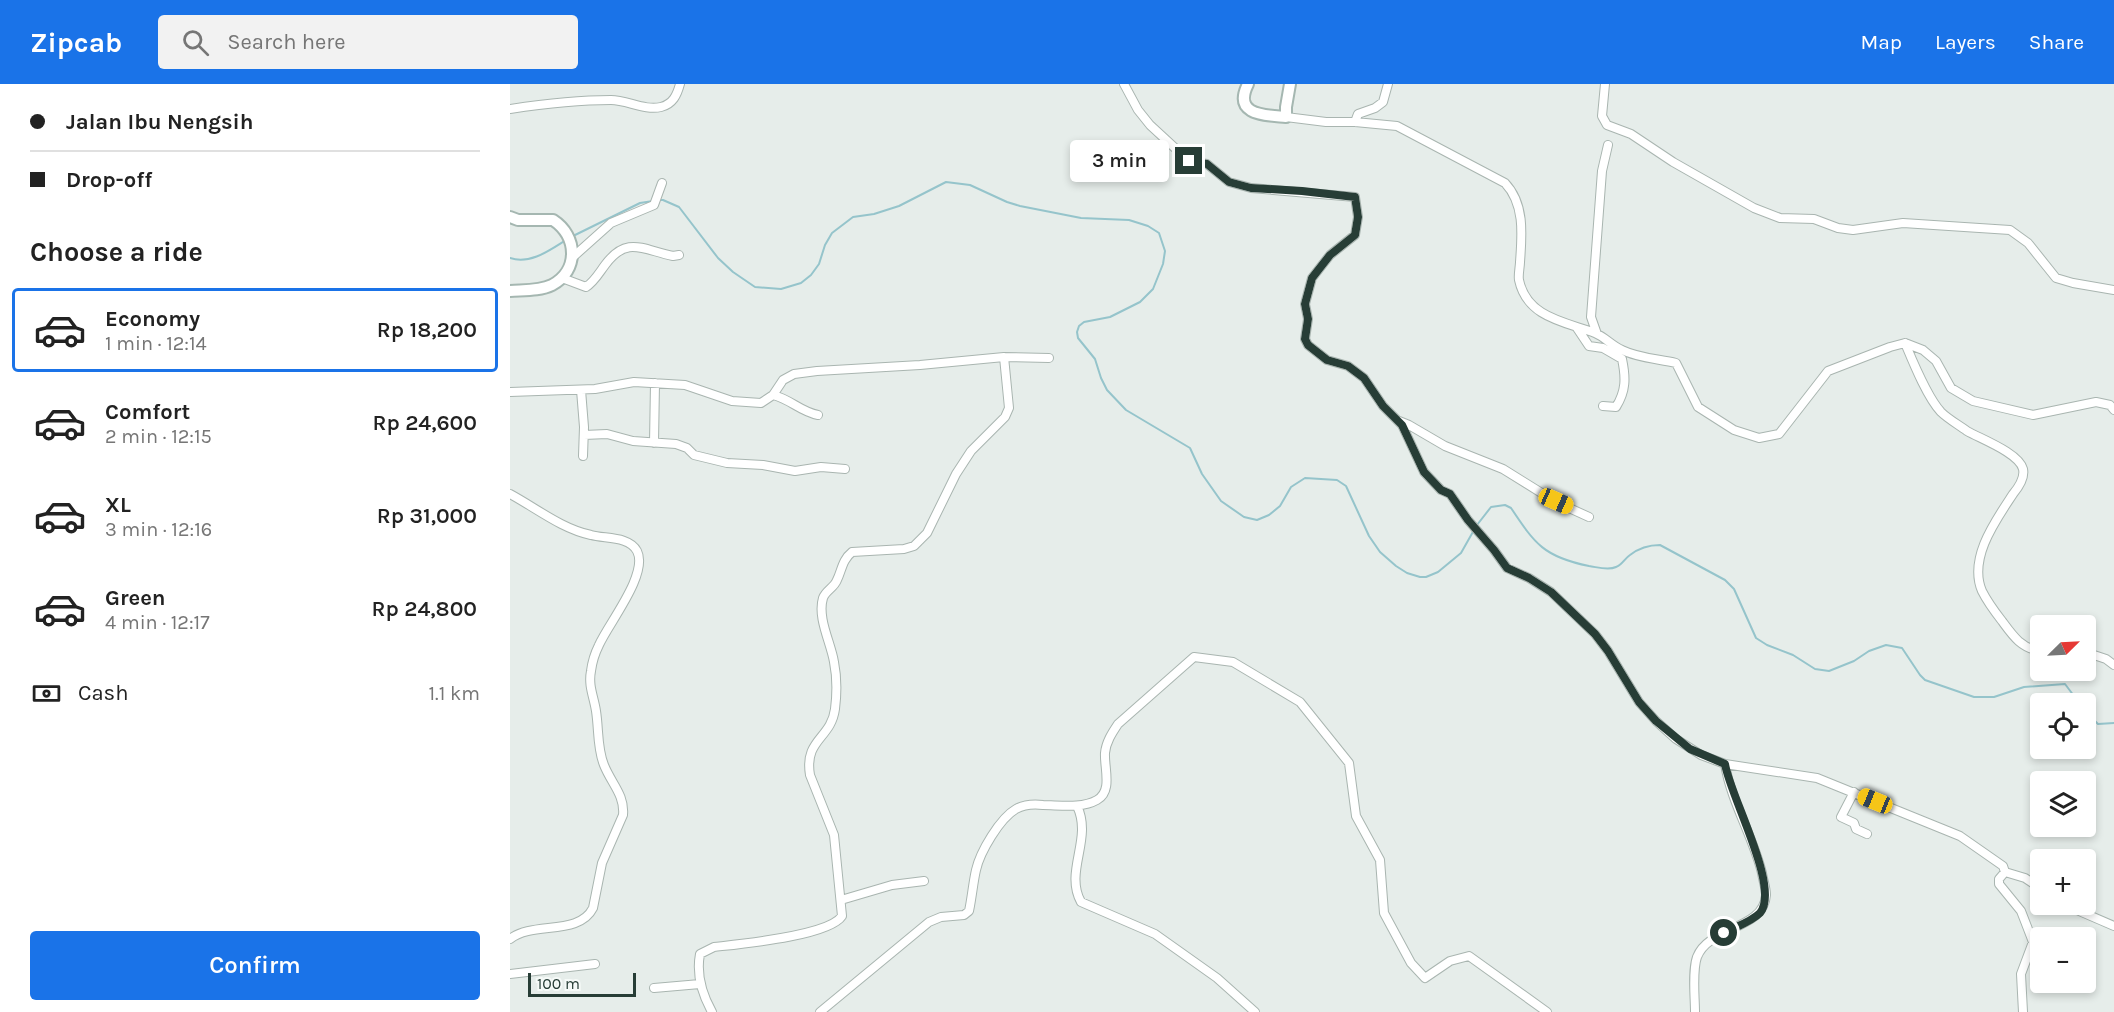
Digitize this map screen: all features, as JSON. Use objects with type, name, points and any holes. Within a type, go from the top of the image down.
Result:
[{"type":"street","points":[[510,109],[613,100],[657,108],[672,101],[677,95],[680,84]]},
{"type":"street","points":[[1124,84],[1138,110],[1150,125],[1189,161],[1207,164],[1229,182],[1251,188],[1355,197],[1358,217],[1355,235],[1330,255],[1312,278],[1308,289],[1305,304],[1308,319],[1305,339],[1314,352],[1327,360],[1348,366],[1364,378],[1394,420],[1404,428],[1421,468],[1441,490],[1450,494],[1507,568],[1551,592],[1595,634],[1639,702],[1656,721],[1690,749],[1725,764],[1818,778],[1960,836],[2003,866],[2005,872]]},
{"type":"street","points":[[1248,84],[1244,96],[1247,107],[1251,111],[1265,116],[1397,126],[1505,183],[1512,190],[1518,202],[1521,222],[1519,280],[1528,298],[1539,311],[1559,323],[1597,334],[1623,351],[1676,363],[1698,407],[1734,430],[1759,438],[1779,434],[1828,371],[1905,343],[1923,350],[1936,361],[1952,388],[1973,401],[2033,415],[2096,402],[2110,405],[2114,410]]},
{"type":"street","points":[[1286,117],[1290,84]]},
{"type":"street","points":[[1355,122],[1358,114],[1375,108],[1383,102],[1388,84]]},
{"type":"street","points":[[1605,84],[1602,116],[1607,125],[1631,134],[1673,162],[1754,208],[1780,218],[1814,219],[1838,228],[1853,230],[1903,223],[2010,230],[2028,243],[2056,278],[2114,290]]},
{"type":"street","points":[[1597,334],[1592,317],[1602,171],[1608,145]]},
{"type":"street","points":[[510,291],[540,289],[562,278],[573,257],[611,223],[654,205],[662,183]]},
{"type":"street","points":[[510,218],[546,219],[560,224],[567,233],[573,257]]},
{"type":"street","points":[[562,278],[586,287],[591,284],[611,256],[631,246],[673,256],[679,255]]},
{"type":"street","points":[[1577,328],[1589,346],[1603,348],[1622,359],[1625,375],[1624,392],[1616,407],[1603,406]]},
{"type":"street","points":[[1905,343],[1934,402],[1942,412],[1967,430],[2017,459],[2023,468],[2023,476],[2017,488],[1988,536],[1978,572],[1982,592],[2014,637],[2030,649]]},
{"type":"street","points":[[712,1012],[704,998],[700,984],[698,963],[700,954],[714,947],[780,938],[832,925],[842,916],[834,835],[808,765],[812,747],[830,726],[835,712],[836,679],[822,611],[824,596],[837,581],[842,564],[852,552],[904,549],[914,546],[927,533],[956,474],[971,451],[1005,417],[1009,408],[1004,357]]},
{"type":"street","points":[[510,392],[581,390],[626,382],[655,383],[685,386],[720,398],[745,403],[761,403],[773,395],[783,380],[794,374],[1004,357],[1049,358]]},
{"type":"street","points":[[654,443],[655,383]]},
{"type":"street","points":[[581,390],[583,456]]},
{"type":"street","points":[[773,395],[787,399],[809,413],[818,415]]},
{"type":"street","points":[[1394,420],[1409,425],[1445,446],[1503,469],[1556,501],[1590,517]]},
{"type":"street","points":[[584,435],[607,435],[633,441],[682,445],[694,455],[727,463],[763,465],[795,471],[821,467],[845,469]]},
{"type":"street","points":[[510,494],[581,533],[622,540],[636,549],[639,557],[635,578],[599,645],[590,674],[600,752],[604,766],[621,795],[624,806],[623,815],[602,862],[593,908],[589,915],[580,922],[523,932],[510,939]]},
{"type":"street","points":[[2096,656],[2114,665]]},
{"type":"street","points":[[820,1012],[929,922],[941,917],[964,915],[969,910],[976,868],[981,857],[1000,825],[1016,809],[1032,804],[1077,806],[1097,800],[1105,793],[1105,752],[1110,736],[1118,724],[1194,657],[1233,663],[1300,702],[1349,763],[1356,816],[1380,860],[1384,913],[1410,963],[1425,978],[1450,961],[1469,956],[1546,1012]]},
{"type":"street","points":[[1695,1012],[1696,962],[1701,950],[1714,938],[1756,916],[1763,908],[1766,896],[1758,858],[1729,786],[1725,764]]},
{"type":"street","points":[[1854,792],[1841,817],[1854,823],[1856,829],[1867,834]]},
{"type":"street","points":[[1077,806],[1083,822],[1076,885],[1077,894],[1082,902],[1155,934],[1217,978],[1255,1012]]},
{"type":"street","points":[[2005,872],[2030,881]]},
{"type":"street","points":[[2005,872],[1999,879],[1999,884],[2021,911],[2033,942],[2021,974],[2023,1012]]},
{"type":"street","points":[[841,900],[885,887],[924,881]]},
{"type":"street","points":[[2088,915],[2114,926]]},
{"type":"street","points":[[510,974],[596,964]]},
{"type":"street","points":[[654,988],[700,984]]},
{"type":"waterway","points":[[659,200],[679,207],[718,258],[733,272],[755,287],[781,289],[801,283],[811,275],[819,264],[825,245],[832,233],[853,217],[874,214],[899,206],[946,182],[970,185],[1020,206],[1081,218],[1129,220],[1148,226],[1159,233],[1165,251],[1163,264],[1153,289],[1140,302],[1110,317],[1084,322],[1079,326],[1078,338],[1095,359],[1107,390],[1126,410],[1190,448],[1202,474],[1221,501],[1244,517],[1257,520],[1269,515],[1280,506],[1291,487],[1305,478],[1337,480],[1346,486],[1369,536],[1380,552],[1407,573],[1420,577],[1438,572],[1461,553],[1474,530]]},
{"type":"waterway","points":[[571,237],[640,203],[653,201]]},
{"type":"waterway","points":[[510,258],[517,260],[532,258],[566,240]]},
{"type":"waterway","points":[[1477,525],[1491,507],[1505,505],[1511,508],[1534,540],[1551,553],[1574,562],[1610,569],[1620,565],[1637,550],[1660,545],[1725,580],[1734,589],[1756,638],[1793,655],[1815,669],[1829,671],[1886,645],[1902,648],[1925,680],[1974,697],[1994,697],[2024,687],[2065,684],[2072,693]]},
{"type":"waterway","points":[[2096,722],[2098,724],[2114,723]]},
{"type":"route","points":[[1189,161],[1207,164],[1229,182],[1251,188],[1355,197],[1358,217],[1355,235],[1330,255],[1312,278],[1308,289],[1305,304],[1308,319],[1305,339],[1308,345],[1327,360],[1348,366],[1364,378],[1394,420],[1402,425],[1424,472],[1441,490],[1450,494],[1507,568],[1551,592],[1595,634],[1646,711],[1690,749],[1725,764],[1729,786],[1758,858],[1766,896],[1763,908],[1756,916],[1724,933]]}]
